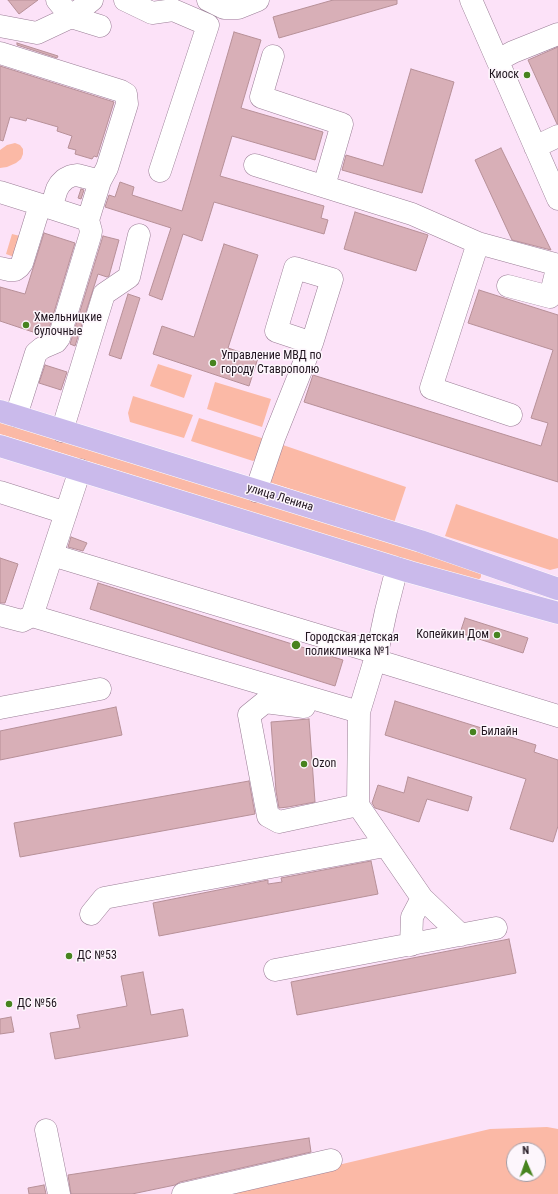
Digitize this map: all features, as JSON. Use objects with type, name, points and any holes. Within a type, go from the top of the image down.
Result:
[{"type":"main road","name":"улица Ленина","points":[[8,414],[420,541],[558,589]]},
{"type":"main road","points":[[0,446],[398,568],[558,613]]},
{"type":"street","points":[[57,0],[71,17],[100,26]]},
{"type":"street","points":[[0,26],[37,33],[71,17],[92,0]]},
{"type":"street","points":[[125,0],[152,13],[173,10],[208,25],[160,172]]},
{"type":"street","points":[[208,0],[224,8],[238,8],[256,0]]},
{"type":"street","points":[[472,0],[558,199]]},
{"type":"street","points":[[498,60],[558,34]]},
{"type":"street","points":[[7,52],[121,91],[126,94],[127,104],[107,168],[100,181],[88,220],[91,231],[90,236],[58,338],[56,342],[42,348],[36,353],[8,414]]},
{"type":"street","points":[[273,56],[261,97],[342,124],[324,186]]},
{"type":"street","points":[[535,147],[558,136]]},
{"type":"street","points":[[255,165],[412,214],[478,243],[558,265],[550,297],[508,286]]},
{"type":"street","points":[[1,270],[15,270],[19,268],[36,236],[46,207],[60,184],[65,179],[77,175],[100,181]]},
{"type":"street","points":[[0,192],[88,220]]},
{"type":"street","points":[[62,431],[104,294],[129,277],[140,235]]},
{"type":"street","points":[[478,243],[431,388],[511,415]]},
{"type":"street","points":[[256,491],[274,438],[312,343]]},
{"type":"street","points":[[32,616],[80,470]]},
{"type":"street","points":[[0,492],[66,513]]},
{"type":"street","points":[[52,555],[558,716]]},
{"type":"street","points":[[398,568],[386,611],[376,657],[359,712],[358,805],[422,898],[461,935]]},
{"type":"street","points":[[0,615],[22,621],[32,616],[359,712]]},
{"type":"street","points":[[0,708],[100,689]]},
{"type":"street","points":[[358,805],[279,822],[268,816],[249,715],[265,702],[359,712]]},
{"type":"street","points":[[91,914],[104,898],[385,846]]},
{"type":"street","points":[[411,945],[412,918],[422,898]]},
{"type":"street","points":[[275,970],[496,928]]},
{"type":"street","points":[[46,1130],[58,1194]]},
{"type":"street","points":[[183,1194],[331,1160]]},
{"type":"shaded area","points":[[15,143],[20,145],[23,149],[21,159],[7,167],[0,168],[0,150],[7,145]]},
{"type":"shaded area","points":[[12,234],[24,237],[17,258],[6,254]]},
{"type":"shaded area","points":[[158,364],[192,375],[184,398],[150,386]]},
{"type":"shaded area","points":[[215,382],[271,399],[262,427],[207,409]]},
{"type":"shaded area","points":[[133,396],[193,415],[184,438],[130,422],[128,413]]},
{"type":"shaded area","points":[[199,418],[268,440],[263,454],[253,461],[191,441]]},
{"type":"shaded area","points":[[0,422],[418,551],[481,573],[481,577],[477,582],[0,434]]},
{"type":"shaded area","points":[[280,444],[406,487],[394,523],[269,482]]},
{"type":"shaded area","points":[[456,504],[558,539],[558,568],[550,570],[445,536]]},
{"type":"shaded area","points":[[547,1127],[558,1129],[558,1194],[216,1194],[490,1129]]},
{"type":"building","points":[[8,0],[38,0],[19,14]]},
{"type":"building","points":[[333,0],[397,0],[397,4],[279,38],[273,17]]},
{"type":"building","points":[[234,32],[261,40],[241,108],[323,132],[315,160],[232,136],[220,176],[324,206],[321,218],[328,220],[324,234],[214,202],[202,241],[183,234],[162,300],[149,295],[171,228],[105,207],[109,195],[115,197],[120,182],[134,187],[132,195],[182,211]]},
{"type":"building","points":[[17,43],[58,56],[57,58],[17,45]]},
{"type":"building","points":[[558,47],[558,124],[557,124],[528,60]]},
{"type":"building","points":[[0,66],[114,102],[97,157],[94,156],[92,159],[75,154],[76,150],[68,148],[72,136],[57,131],[58,127],[27,118],[26,121],[10,117],[3,141],[0,140]]},
{"type":"building","points":[[411,69],[454,82],[422,193],[342,170],[346,155],[383,166]]},
{"type":"building","points":[[501,148],[551,250],[512,240],[475,160]]},
{"type":"building","points":[[81,189],[84,190],[81,199],[78,198]]},
{"type":"building","points":[[355,212],[428,235],[416,271],[344,249]]},
{"type":"building","points":[[44,233],[75,243],[48,332],[42,335],[0,321],[0,287],[25,294]]},
{"type":"building","points":[[103,236],[119,240],[109,276],[107,277],[98,274],[75,346],[70,344]]},
{"type":"building","points":[[224,244],[258,255],[228,348],[258,358],[249,386],[153,354],[162,326],[194,337]]},
{"type":"building","points":[[479,290],[558,315],[558,482],[304,402],[313,375],[541,446],[548,423],[531,418],[553,350],[468,323]]},
{"type":"building","points":[[128,294],[140,298],[121,359],[109,355]]},
{"type":"building","points":[[45,365],[67,372],[61,390],[39,383]]},
{"type":"building","points":[[71,537],[87,543],[83,551],[68,547]]},
{"type":"building","points":[[0,558],[18,564],[5,603],[0,603]]},
{"type":"building","points":[[98,583],[343,660],[335,686],[90,609]]},
{"type":"building","points":[[465,618],[528,638],[523,653],[460,633]]},
{"type":"building","points":[[395,701],[536,745],[534,752],[558,760],[558,826],[553,842],[510,829],[526,779],[385,735]]},
{"type":"building","points":[[116,707],[122,735],[0,760],[0,731]]},
{"type":"building","points":[[309,719],[315,802],[279,808],[276,791],[271,722]]},
{"type":"building","points":[[408,777],[472,797],[468,811],[427,799],[419,822],[375,808],[372,803],[378,785],[404,793]]},
{"type":"building","points":[[249,781],[255,814],[20,857],[14,823]]},
{"type":"building","points":[[371,861],[378,894],[159,936],[153,903],[268,880],[268,884],[282,882],[281,878]]},
{"type":"building","points":[[509,939],[516,973],[297,1015],[291,982]]},
{"type":"building","points":[[143,972],[151,1015],[183,1009],[188,1036],[55,1059],[50,1033],[80,1028],[77,1015],[127,1006],[121,976]]},
{"type":"building","points":[[11,1017],[14,1032],[0,1034],[0,1019]]},
{"type":"building","points":[[309,1138],[311,1152],[180,1182],[175,1185],[132,1194],[71,1194],[68,1175]]},
{"type":"building","points":[[44,1185],[46,1194],[29,1194],[28,1188]]},
{"type":"place","name":"Киоск","points":[[527,75]]},
{"type":"place","name":"Хмельницкие булочные","points":[[26,325]]},
{"type":"place","name":"Управление МВД по городу Ставрополю","points":[[213,363]]},
{"type":"place","name":"Копейкин Дом","points":[[497,635]]},
{"type":"place","name":"Городская детская поликлиника №1","points":[[296,645]]},
{"type":"place","name":"Билайн","points":[[473,732]]},
{"type":"place","name":"Ozon","points":[[304,764]]},
{"type":"place","name":"ДС №53","points":[[69,956]]},
{"type":"place","name":"ДС №56","points":[[9,1004]]}]
